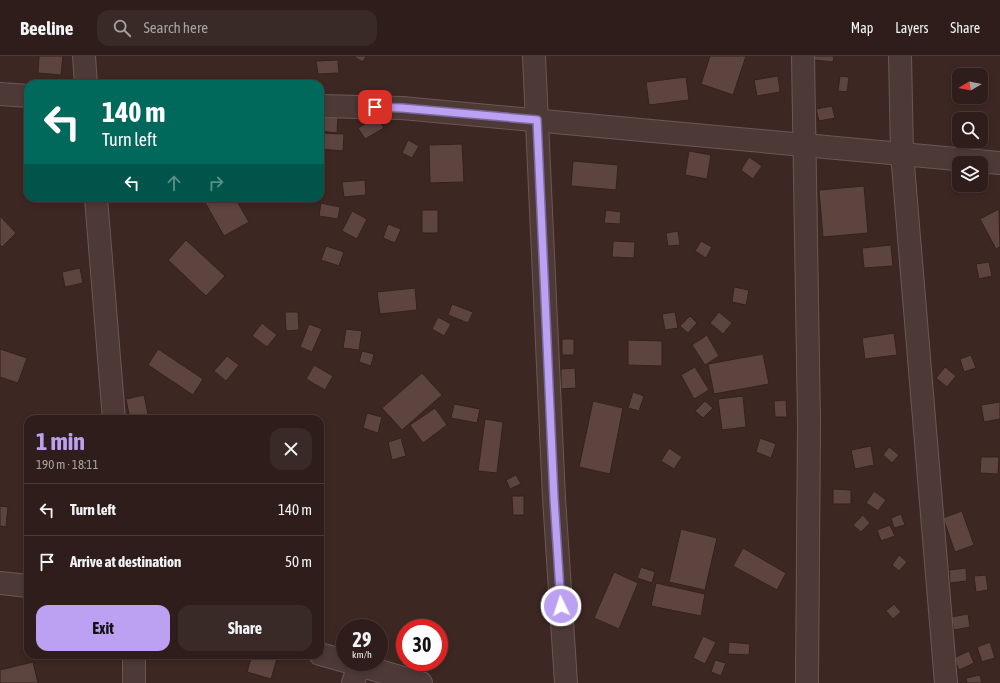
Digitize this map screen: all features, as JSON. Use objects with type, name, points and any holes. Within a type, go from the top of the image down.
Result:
[{"type":"street","points":[[84,56],[86,80]]},
{"type":"street","points":[[534,56],[554,490],[566,683]]},
{"type":"street","points":[[803,56],[808,422],[807,683]]},
{"type":"street","points":[[900,56],[902,153],[946,683]]},
{"type":"street","points":[[0,94],[24,96]]},
{"type":"street","points":[[324,106],[402,108],[1000,163]]},
{"type":"street","points":[[96,202],[114,415]]},
{"type":"street","points":[[0,583],[24,586]]},
{"type":"street","points":[[324,656],[336,661]]},
{"type":"street","points":[[134,659],[134,683]]},
{"type":"street","points":[[365,671],[421,683]]},
{"type":"building","points":[[39,56],[63,56],[61,75],[38,73]]},
{"type":"building","points":[[366,56],[363,62],[354,57]]},
{"type":"building","points":[[710,56],[746,56],[733,95],[701,84]]},
{"type":"building","points":[[814,56],[834,56],[833,62],[814,60]]},
{"type":"building","points":[[338,60],[339,73],[318,74],[316,61]]},
{"type":"building","points":[[778,76],[780,92],[757,96],[754,80]]},
{"type":"building","points":[[840,76],[849,77],[847,92],[838,91]]},
{"type":"building","points":[[686,77],[689,100],[649,105],[646,82]]},
{"type":"building","points":[[832,106],[835,118],[819,121],[816,109]]},
{"type":"building","points":[[324,113],[338,115],[337,133],[324,131]]},
{"type":"building","points":[[377,117],[384,128],[365,139],[358,128]]},
{"type":"building","points":[[324,133],[344,134],[343,151],[324,149]]},
{"type":"building","points":[[408,140],[419,146],[412,158],[402,153]]},
{"type":"building","points":[[462,144],[464,182],[430,183],[429,145]]},
{"type":"building","points":[[689,151],[711,155],[707,179],[685,175]]},
{"type":"building","points":[[749,157],[762,166],[753,179],[741,170]]},
{"type":"building","points":[[573,161],[618,165],[616,190],[571,186]]},
{"type":"building","points":[[365,180],[366,195],[344,197],[342,182]]},
{"type":"building","points":[[864,186],[868,233],[823,237],[819,190]]},
{"type":"building","points":[[205,202],[237,202],[249,222],[224,236]]},
{"type":"building","points":[[321,203],[340,207],[338,219],[319,216]]},
{"type":"building","points":[[999,209],[1000,247],[996,249],[980,219]]},
{"type":"building","points":[[422,210],[438,210],[438,233],[422,233]]},
{"type":"building","points":[[606,210],[621,212],[620,224],[604,223]]},
{"type":"building","points":[[352,211],[367,219],[357,239],[342,231]]},
{"type":"building","points":[[0,216],[16,233],[2,247],[0,245]]},
{"type":"building","points":[[388,224],[401,229],[395,243],[383,238]]},
{"type":"building","points":[[678,231],[680,245],[668,246],[666,233]]},
{"type":"building","points":[[186,240],[225,276],[206,296],[168,260]]},
{"type":"building","points":[[613,241],[635,242],[634,258],[612,257]]},
{"type":"building","points":[[701,241],[712,247],[706,258],[695,251]]},
{"type":"building","points":[[891,245],[893,266],[864,268],[862,248]]},
{"type":"building","points":[[326,246],[344,252],[339,266],[321,260]]},
{"type":"building","points":[[989,262],[992,276],[979,279],[976,264]]},
{"type":"building","points":[[80,268],[83,283],[65,287],[62,272]]},
{"type":"building","points":[[734,287],[749,290],[746,305],[732,302]]},
{"type":"building","points":[[415,288],[417,310],[380,314],[377,292]]},
{"type":"building","points":[[452,304],[473,312],[468,323],[448,315]]},
{"type":"building","points":[[285,312],[298,312],[299,330],[286,331]]},
{"type":"building","points":[[675,312],[678,328],[665,330],[662,314]]},
{"type":"building","points":[[719,312],[732,323],[723,334],[710,323]]},
{"type":"building","points":[[690,316],[697,323],[688,333],[680,326]]},
{"type":"building","points":[[438,317],[451,324],[444,336],[432,329]]},
{"type":"building","points":[[262,323],[277,335],[267,347],[252,336]]},
{"type":"building","points":[[309,324],[322,329],[312,352],[300,347]]},
{"type":"building","points":[[346,329],[362,331],[359,350],[343,348]]},
{"type":"building","points":[[894,333],[897,355],[865,359],[862,338]]},
{"type":"building","points":[[707,335],[719,356],[705,365],[692,345]]},
{"type":"building","points":[[562,339],[574,339],[574,355],[562,355]]},
{"type":"building","points":[[628,340],[662,341],[662,366],[628,365]]},
{"type":"building","points":[[0,349],[27,358],[18,383],[0,377]]},
{"type":"building","points":[[158,349],[203,379],[193,395],[148,365]]},
{"type":"building","points":[[362,351],[374,354],[371,366],[359,362]]},
{"type":"building","points":[[763,354],[769,384],[714,394],[708,364]]},
{"type":"building","points":[[971,355],[976,368],[964,372],[960,359]]},
{"type":"building","points":[[227,356],[239,365],[226,381],[214,371]]},
{"type":"building","points":[[314,365],[333,376],[325,390],[306,379]]},
{"type":"building","points":[[695,367],[709,390],[694,399],[681,375]]},
{"type":"building","points":[[945,367],[956,376],[947,387],[936,378]]},
{"type":"building","points":[[575,368],[576,388],[561,389],[561,369]]},
{"type":"building","points":[[422,373],[442,395],[402,430],[382,408]]},
{"type":"building","points":[[633,392],[644,396],[639,411],[628,408]]},
{"type":"building","points":[[144,395],[148,415],[129,415],[126,399]]},
{"type":"building","points":[[743,396],[746,427],[722,430],[718,399]]},
{"type":"building","points":[[786,400],[787,417],[775,417],[774,401]]},
{"type":"building","points":[[593,401],[623,408],[610,474],[579,467]]},
{"type":"building","points":[[705,401],[713,408],[703,418],[695,411]]},
{"type":"building","points":[[1000,402],[1000,419],[984,422],[981,405]]},
{"type":"building","points":[[454,404],[480,409],[477,423],[451,418]]},
{"type":"building","points":[[435,408],[447,425],[423,443],[410,425]]},
{"type":"building","points":[[367,413],[382,417],[378,433],[363,428]]},
{"type":"building","points":[[485,419],[503,422],[497,473],[478,471]]},
{"type":"building","points":[[401,438],[406,456],[392,460],[388,442]]},
{"type":"building","points":[[760,438],[776,444],[771,458],[756,452]]},
{"type":"building","points":[[871,446],[874,465],[855,469],[851,450]]},
{"type":"building","points":[[889,447],[899,455],[892,463],[883,455]]},
{"type":"building","points":[[669,448],[682,457],[674,469],[661,461]]},
{"type":"building","points":[[981,457],[999,457],[998,474],[980,473]]},
{"type":"building","points":[[516,475],[521,484],[510,489],[506,480]]},
{"type":"building","points":[[833,489],[851,490],[851,504],[833,504]]},
{"type":"building","points":[[874,491],[886,500],[878,511],[866,503]]},
{"type":"building","points":[[512,496],[524,496],[524,515],[513,515]]},
{"type":"building","points":[[0,506],[8,507],[6,527],[0,526]]},
{"type":"building","points":[[962,511],[974,545],[955,552],[943,518]]},
{"type":"building","points":[[901,514],[905,525],[894,528],[891,518]]},
{"type":"building","points":[[863,515],[870,523],[861,532],[853,525]]},
{"type":"building","points":[[890,525],[895,536],[881,541],[877,530]]},
{"type":"building","points":[[681,529],[717,538],[705,590],[669,582]]},
{"type":"building","points":[[743,548],[786,573],[777,590],[733,566]]},
{"type":"building","points":[[899,555],[907,562],[899,571],[892,565]]},
{"type":"building","points":[[641,567],[655,572],[652,583],[637,578]]},
{"type":"building","points":[[966,568],[967,581],[950,583],[949,570]]},
{"type":"building","points":[[614,572],[638,583],[619,629],[594,618]]},
{"type":"building","points":[[986,575],[988,590],[976,592],[974,576]]},
{"type":"building","points":[[656,583],[705,594],[701,616],[651,606]]},
{"type":"building","points":[[894,604],[901,612],[893,619],[886,611]]},
{"type":"building","points":[[968,614],[970,627],[954,630],[951,617]]},
{"type":"building","points":[[703,636],[716,642],[705,664],[693,658]]},
{"type":"building","points":[[729,642],[750,644],[749,655],[728,654]]},
{"type":"building","points":[[990,642],[995,658],[982,662],[977,647]]},
{"type":"building","points":[[969,651],[974,663],[959,670],[954,658]]},
{"type":"building","points":[[251,659],[277,659],[271,679],[247,672]]},
{"type":"building","points":[[715,660],[726,663],[721,676],[711,672]]},
{"type":"building","points":[[33,662],[38,683],[0,683],[0,670]]},
{"type":"building","points":[[980,675],[982,683],[967,683],[966,678]]},
{"type":"route","points":[[375,107],[537,120],[554,498],[561,606]]}]
